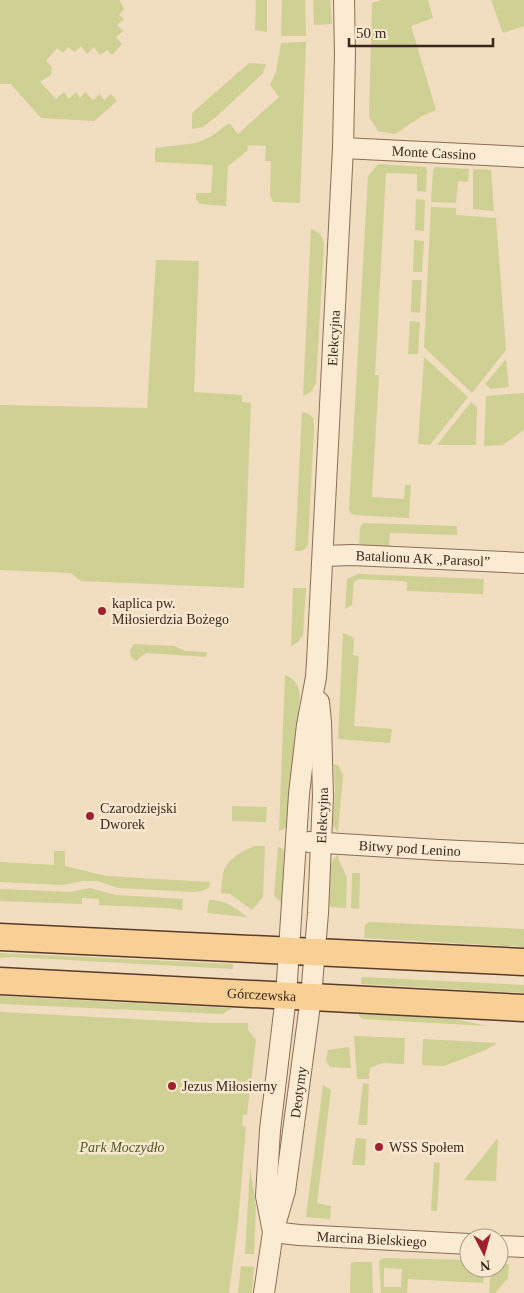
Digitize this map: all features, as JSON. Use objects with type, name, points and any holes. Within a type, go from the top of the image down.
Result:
[{"type":"main road","points":[[0,937],[524,962]]},
{"type":"main road","name":"Górczewska","points":[[0,980],[524,1008]]},
{"type":"street","name":"Elekcyjna","points":[[289,950],[299,794],[307,725],[316,677],[343,148],[346,54],[344,0]]},
{"type":"street","name":"Monte Cassino","points":[[343,148],[524,158]]},
{"type":"street","name":"Batalionu AK „Parasol”","points":[[323,556],[352,555],[524,563]]},
{"type":"street","name":"Elekcyjna","points":[[315,952],[323,786],[321,722],[316,677]]},
{"type":"street","name":"Bitwy pod Lenino","points":[[296,841],[524,854]]},
{"type":"street","name":"Deotymy","points":[[289,950],[299,996]]},
{"type":"street","name":"Deotymy","points":[[264,1293],[273,1232],[266,1196],[270,1130],[299,996],[315,952]]},
{"type":"street","name":"Marcina Bielskiego","points":[[273,1232],[459,1244]]},
{"type":"street","points":[[509,1246],[524,1247]]},
{"type":"green space","points":[[0,0],[121,0],[124,9],[119,15],[124,19],[117,25],[123,31],[116,37],[122,44],[112,55],[107,50],[100,55],[94,47],[87,54],[81,46],[75,52],[68,47],[63,53],[57,48],[46,61],[52,67],[51,75],[40,82],[56,99],[64,92],[69,99],[76,92],[80,98],[85,92],[93,100],[100,94],[104,100],[111,94],[117,101],[94,121],[41,118],[11,84],[0,84]]},
{"type":"green space","points":[[256,0],[267,0],[267,32],[255,30]]},
{"type":"green space","points":[[282,0],[305,0],[306,36],[281,36]]},
{"type":"green space","points":[[313,0],[330,0],[332,24],[314,25]]},
{"type":"green space","points":[[381,0],[428,0],[433,18],[411,26],[436,110],[422,116],[395,134],[378,131],[369,117],[372,3]]},
{"type":"green space","points":[[491,0],[524,0],[524,26],[503,33]]},
{"type":"green space","points":[[306,42],[300,203],[273,202],[270,195],[271,161],[265,161],[266,146],[248,145],[247,151],[228,166],[226,206],[200,204],[196,199],[196,193],[211,193],[213,165],[155,162],[155,148],[196,143],[212,136],[229,123],[238,134],[279,97],[270,85],[276,72],[281,43]]},
{"type":"green space","points":[[249,63],[266,64],[263,73],[217,116],[203,127],[192,129],[192,113]]},
{"type":"green space","points":[[378,164],[426,167],[427,171],[426,192],[417,191],[417,174],[386,173],[375,375],[379,375],[372,497],[404,499],[405,485],[411,485],[409,518],[355,515],[350,513],[349,509],[368,176]]},
{"type":"green space","points":[[435,167],[469,169],[468,182],[458,181],[456,203],[431,202],[433,171]]},
{"type":"green space","points":[[473,169],[491,170],[494,211],[473,209]]},
{"type":"green space","points":[[416,199],[425,200],[424,231],[415,230]]},
{"type":"green space","points":[[431,207],[456,208],[456,215],[496,218],[506,350],[472,393],[424,347]]},
{"type":"green space","points":[[311,229],[320,234],[324,244],[316,383],[311,392],[303,396]]},
{"type":"green space","points":[[414,240],[424,241],[422,272],[413,272]]},
{"type":"green space","points":[[156,260],[199,261],[194,392],[242,395],[242,402],[251,403],[244,588],[81,581],[71,573],[0,570],[0,405],[147,408]]},
{"type":"green space","points":[[412,280],[422,280],[420,313],[411,312]]},
{"type":"green space","points":[[410,321],[420,322],[418,354],[408,354]]},
{"type":"green space","points":[[424,357],[468,397],[430,445],[418,444]]},
{"type":"green space","points":[[506,359],[509,387],[491,389],[485,384]]},
{"type":"green space","points":[[524,393],[524,430],[503,445],[484,446],[486,396]]},
{"type":"green space","points":[[471,402],[477,407],[476,445],[437,445]]},
{"type":"green space","points":[[302,412],[309,414],[313,418],[314,428],[308,544],[301,551],[295,551]]},
{"type":"green space","points":[[363,523],[457,526],[457,535],[390,533],[389,548],[359,547],[360,528]]},
{"type":"green space","points":[[358,574],[484,579],[483,594],[407,591],[407,582],[359,579],[354,582],[352,605],[345,609],[347,579]]},
{"type":"green space","points":[[293,588],[306,588],[303,635],[298,642],[291,646]]},
{"type":"green space","points":[[343,633],[354,638],[353,655],[359,656],[354,726],[392,729],[390,743],[338,739]]},
{"type":"green space","points":[[134,644],[174,646],[185,651],[207,652],[206,657],[146,653],[136,661],[131,657],[130,650]]},
{"type":"green space","points":[[285,675],[296,683],[300,696],[286,825],[285,828],[279,831]]},
{"type":"green space","points":[[334,765],[338,765],[343,775],[338,832],[333,826]]},
{"type":"green space","points":[[232,806],[267,807],[266,822],[232,821]]},
{"type":"green space","points":[[255,846],[265,846],[263,897],[252,910],[230,894],[221,893],[225,868],[238,854]]},
{"type":"green space","points":[[278,847],[284,851],[281,902],[274,896]]},
{"type":"green space","points":[[54,851],[65,851],[65,866],[106,876],[210,882],[209,888],[194,892],[118,888],[97,881],[83,881],[62,885],[0,882],[0,862],[54,865]]},
{"type":"green space","points":[[338,855],[347,878],[346,908],[331,907],[329,905],[331,864]]},
{"type":"green space","points":[[352,873],[360,873],[359,909],[351,908]]},
{"type":"green space","points":[[90,888],[116,895],[183,899],[182,910],[99,905],[99,899],[82,898],[82,904],[0,901],[0,889],[70,892]]},
{"type":"green space","points":[[209,900],[215,900],[234,907],[247,917],[207,913]]},
{"type":"green space","points":[[369,922],[524,929],[524,947],[364,938],[365,925]]},
{"type":"green space","points":[[0,953],[233,964],[233,969],[13,957],[0,958]]},
{"type":"green space","points":[[362,977],[524,985],[524,993],[361,984]]},
{"type":"green space","points":[[0,996],[232,1008],[223,1014],[0,1004]]},
{"type":"green space","name":"Park Moczydło","points":[[0,1012],[208,1023],[248,1023],[248,1030],[256,1040],[247,1115],[243,1115],[242,1126],[246,1127],[238,1222],[229,1293],[0,1293]]},
{"type":"green space","points":[[359,1014],[455,1019],[487,1026],[363,1019]]},
{"type":"green space","points":[[354,1036],[405,1038],[404,1064],[382,1063],[370,1068],[369,1079],[357,1079]]},
{"type":"green space","points":[[423,1039],[497,1043],[486,1050],[444,1066],[422,1065]]},
{"type":"green space","points":[[349,1047],[351,1068],[330,1067],[326,1060],[328,1050]]},
{"type":"green space","points":[[363,1083],[369,1084],[367,1125],[358,1125]]},
{"type":"green space","points":[[323,1085],[331,1090],[317,1203],[331,1206],[330,1219],[306,1217]]},
{"type":"green space","points":[[356,1138],[366,1139],[365,1165],[352,1165]]},
{"type":"green space","points":[[498,1138],[496,1181],[464,1180]]},
{"type":"green space","points":[[434,1162],[440,1163],[437,1211],[431,1211]]},
{"type":"green space","points":[[250,1168],[256,1206],[254,1254],[245,1254]]},
{"type":"green space","points":[[384,1258],[459,1260],[459,1278],[483,1278],[483,1283],[408,1279],[407,1293],[381,1293],[379,1261]],"holes":[[[384,1268],[402,1269],[401,1287],[384,1287]]]},
{"type":"green space","points":[[372,1262],[373,1293],[350,1293],[351,1263]]},
{"type":"green space","points":[[241,1266],[254,1267],[252,1293],[238,1293]]},
{"type":"green space","points":[[490,1278],[508,1278],[495,1293],[489,1293]]},
{"type":"place","name":"kaplica pw. Miłosierdzia Bożego","points":[[102,611]]},
{"type":"place","name":"Czarodziejski Dworek","points":[[90,816]]},
{"type":"place","name":"Jezus Miłosierny","points":[[172,1086]]},
{"type":"place","name":"WSS Społem","points":[[379,1147]]}]
